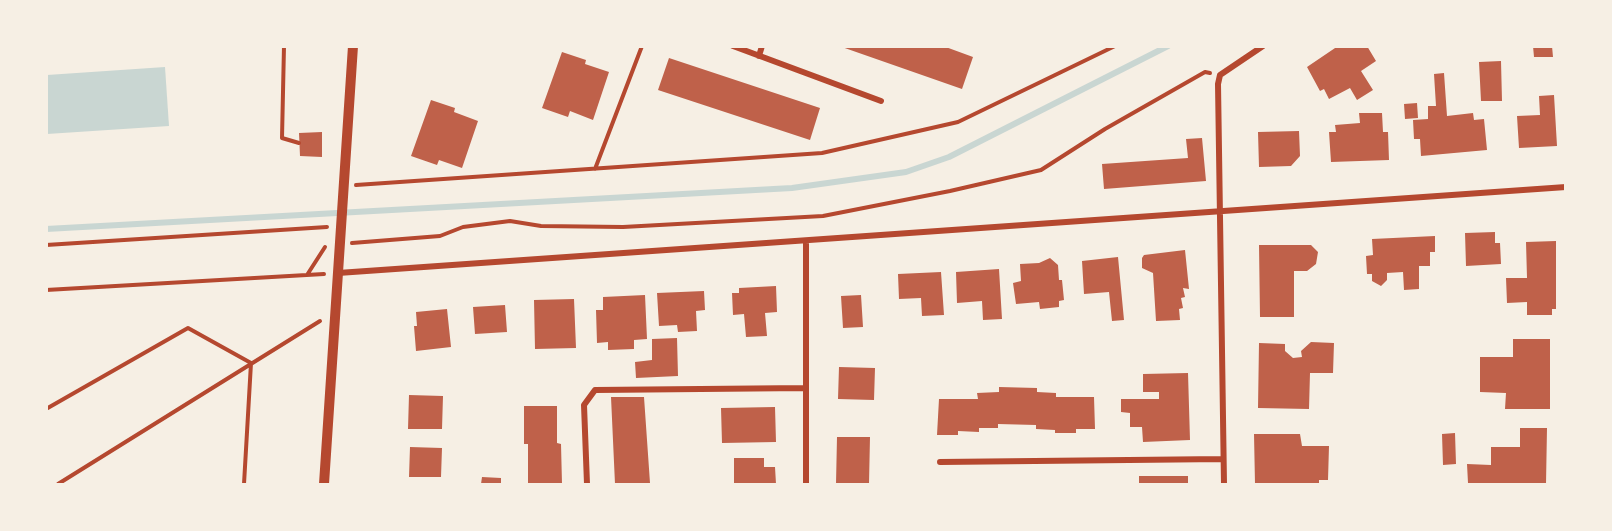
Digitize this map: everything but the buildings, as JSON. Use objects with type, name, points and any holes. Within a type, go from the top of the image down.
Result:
[{"type":"street","points":[[324,484],[332,273],[340,244],[353,46]]},
{"type":"street","points":[[733,46],[881,101]]},
{"type":"street","points":[[759,56],[762,46]]},
{"type":"street","points":[[1224,484],[1218,84],[1220,75],[1263,46]]},
{"type":"street","points":[[332,273],[1566,187]]},
{"type":"street","points":[[806,241],[806,484]]},
{"type":"street","points":[[587,484],[584,405],[595,390],[806,388]]},
{"type":"street","points":[[940,462],[1223,459]]},
{"type":"path","points":[[284,46],[282,138],[299,143]]},
{"type":"path","points":[[595,169],[642,46]]},
{"type":"path","points":[[343,186],[822,153],[947,124],[1022,93],[1115,46]]},
{"type":"path","points":[[340,244],[440,236],[464,227],[510,221],[541,226],[623,227],[823,216],[1041,170],[1105,129],[1206,72],[1220,75]]},
{"type":"path","points":[[46,245],[327,227],[327,235]]},
{"type":"path","points":[[307,275],[327,244]]},
{"type":"path","points":[[46,290],[332,273]]},
{"type":"path","points":[[58,484],[320,321]]},
{"type":"path","points":[[46,409],[188,328],[251,363]]},
{"type":"path","points":[[244,484],[251,363]]},
{"type":"shaded area","points":[[165,67],[169,126],[47,134],[47,75]]},
{"type":"waterway","points":[[46,229],[792,188],[906,172],[949,157],[1168,46]]}]
